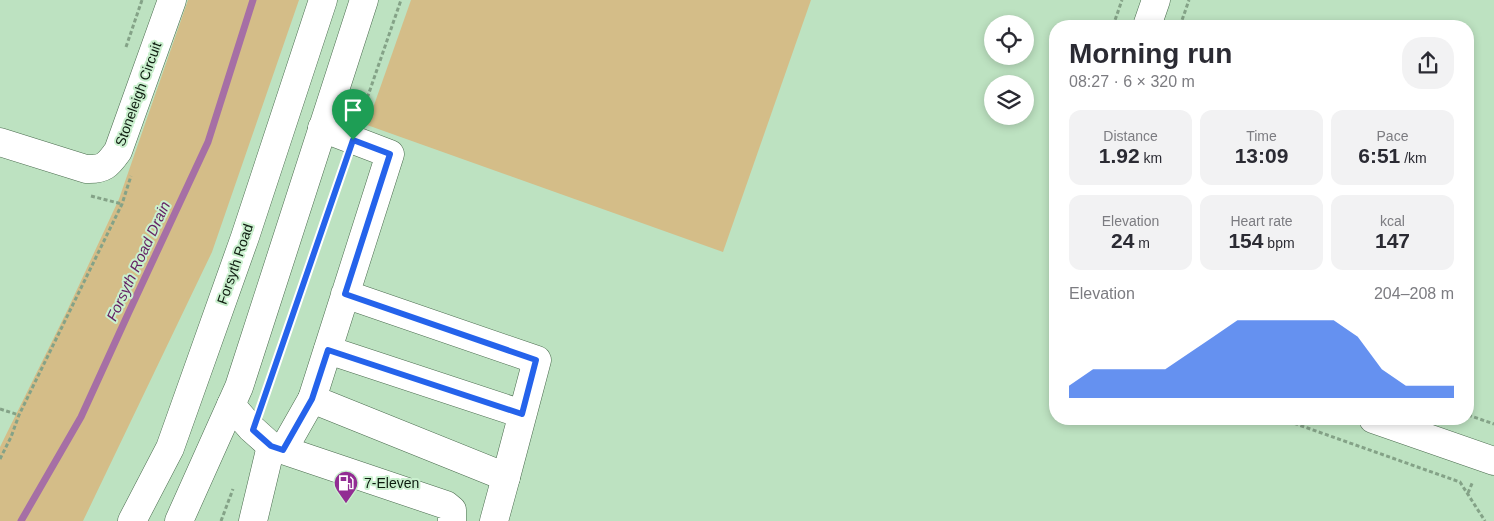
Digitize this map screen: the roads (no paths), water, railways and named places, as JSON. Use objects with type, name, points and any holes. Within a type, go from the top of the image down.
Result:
[{"type":"main road","name":"Stoneleigh Circuit","points":[[0,142],[86,168],[104,167],[118,152],[172,0]]},
{"type":"main road","name":"Forsyth Road","points":[[132,521],[170,448],[245,236],[323,0]]},
{"type":"main road","points":[[179,521],[239,387],[364,0]]},
{"type":"main road","points":[[1149,20],[1156,0]]},
{"type":"main road","points":[[253,521],[277,448],[312,399],[390,154],[322,128]]},
{"type":"main road","points":[[345,294],[536,360],[494,521]]},
{"type":"main road","points":[[328,350],[522,414]]},
{"type":"main road","points":[[312,399],[506,477]]},
{"type":"main road","points":[[231,404],[251,428],[277,448],[446,504],[452,510],[452,521]]},
{"type":"main road","points":[[1390,425],[1494,461]]},
{"type":"waterway","name":"Forsyth Road Drain","points":[[21,521],[81,417],[208,142],[253,0]]},
{"type":"place","name":"7-Eleven","points":[[346,504]]}]
